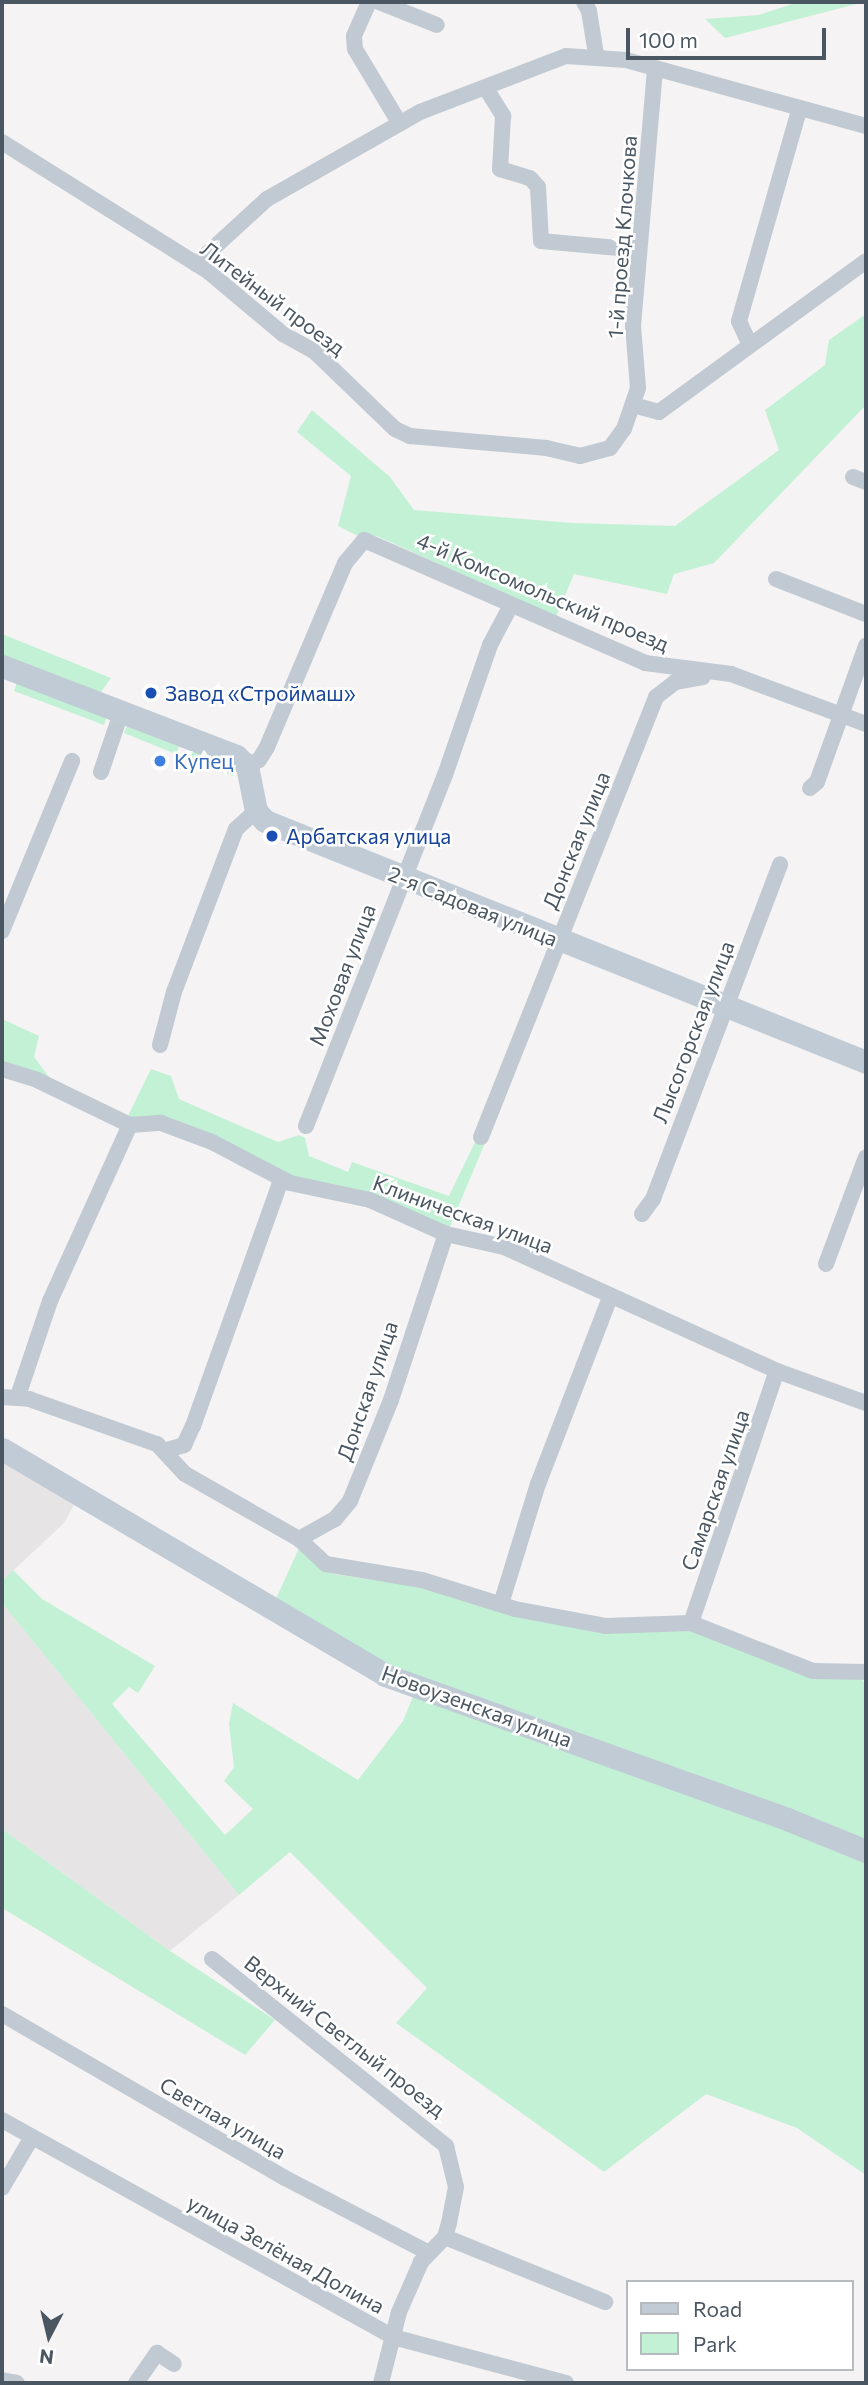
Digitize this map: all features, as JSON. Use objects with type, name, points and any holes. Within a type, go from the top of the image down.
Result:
[{"type":"street","points":[[369,2],[354,36],[355,50],[400,124]]},
{"type":"street","points":[[379,2],[437,25]]},
{"type":"street","points":[[584,2],[596,54]]},
{"type":"street","points":[[196,264],[267,199],[400,124],[566,56],[596,54],[866,126]]},
{"type":"street","name":"1-й проезд Клочкова","points":[[633,405],[638,388],[633,326],[654,71]]},
{"type":"street","points":[[487,90],[503,116],[500,169],[530,178],[538,187],[541,241],[639,250]]},
{"type":"street","points":[[750,345],[739,321],[799,110]]},
{"type":"street","name":"Литейный проезд","points":[[2,142],[196,264],[283,334],[314,351],[395,429],[410,436],[588,455],[610,448],[633,405]]},
{"type":"street","points":[[633,405],[659,412],[700,386],[750,345],[866,261]]},
{"type":"street","name":"4-й Комсомольский проезд","points":[[247,766],[259,760],[267,747],[345,563],[365,540],[645,663],[675,670],[713,670],[866,724]]},
{"type":"street","points":[[776,579],[866,614]]},
{"type":"street","name":"Моховая улица","points":[[306,1126],[402,877],[445,775],[490,645],[511,605]]},
{"type":"street","points":[[810,788],[817,782],[866,646]]},
{"type":"street","points":[[2,666],[236,757],[247,766],[256,811],[236,829],[174,992],[160,1045]]},
{"type":"street","name":"Донская улица","points":[[481,1137],[656,697],[675,682],[709,675],[713,670]]},
{"type":"street","points":[[101,772],[121,713]]},
{"type":"street","points":[[2,931],[72,761]]},
{"type":"street","name":"2-я Садовая улица","points":[[256,811],[265,821],[866,1062]]},
{"type":"street","name":"Лысогорская улица","points":[[642,1214],[653,1199],[780,864]]},
{"type":"street","name":"Клиническая улица","points":[[2,1069],[37,1080],[130,1125],[161,1123],[212,1142],[281,1180],[370,1199],[446,1234],[504,1247],[610,1297],[752,1356],[777,1371],[866,1403]]},
{"type":"street","points":[[130,1125],[50,1301],[10,1397],[167,1450],[185,1474],[299,1539],[326,1564],[422,1580],[501,1604],[606,1626],[691,1623],[813,1671],[865,1674]]},
{"type":"street","points":[[825,1264],[866,1157]]},
{"type":"street","points":[[167,1450],[184,1445],[193,1426],[281,1180]]},
{"type":"street","name":"Донская улица","points":[[299,1539],[335,1519],[350,1501],[391,1400],[446,1234]]},
{"type":"street","points":[[501,1604],[538,1484],[610,1297]]},
{"type":"street","name":"Самарская улица","points":[[691,1623],[777,1371]]},
{"type":"street","name":"Новоузенская улица","points":[[2,1449],[385,1675],[749,1804],[866,1851]]},
{"type":"street","name":"Верхний Светлый проезд","points":[[212,1959],[439,2136],[451,2159],[456,2187],[445,2237]]},
{"type":"street","name":"Светлая улица","points":[[2,2014],[285,2178],[427,2252]]},
{"type":"street","name":"улица Зелёная Долина","points":[[2,2120],[393,2337],[566,2383]]},
{"type":"street","points":[[2,2188],[32,2137]]},
{"type":"street","points":[[380,2383],[393,2337],[427,2252],[445,2237],[605,2302]]},
{"type":"street","points":[[136,2383],[157,2353],[174,2364]]},
{"type":"street","points":[[2,2380],[17,2383]]},
{"type":"shaded area","points":[[2,1461],[75,1503],[64,1523],[2,1581]]},
{"type":"shaded area","points":[[2,1603],[239,1895],[170,1951],[2,1829]]},
{"type":"green space","points":[[864,2],[725,38],[705,19],[759,15],[795,3]]},
{"type":"green space","points":[[866,314],[866,405],[714,563],[674,574],[667,594],[574,574],[556,617],[377,536],[356,535],[338,526],[351,476],[297,432],[312,410],[390,477],[414,510],[572,523],[675,526],[779,450],[765,410],[825,365],[829,340]]},
{"type":"green space","points":[[2,634],[111,678],[101,692],[94,693],[2,657]]},
{"type":"green space","points":[[17,682],[107,716],[104,725],[14,691]]},
{"type":"green space","points":[[128,723],[180,744],[176,754],[124,733]]},
{"type":"green space","points":[[193,751],[233,768],[233,776],[190,759]]},
{"type":"green space","points":[[2,1019],[39,1036],[34,1057],[55,1085],[2,1066]]},
{"type":"green space","points":[[151,1069],[171,1076],[179,1099],[278,1142],[299,1135],[305,1138],[309,1156],[348,1172],[352,1162],[449,1196],[476,1140],[487,1138],[449,1229],[287,1179],[127,1118]]},
{"type":"green space","points":[[300,1546],[334,1574],[438,1590],[514,1615],[696,1629],[861,1679],[866,1685],[866,1842],[391,1669],[275,1601]]},
{"type":"green space","points":[[13,1570],[42,1599],[155,1666],[138,1693],[129,1687],[112,1704],[225,1835],[253,1809],[224,1781],[234,1767],[229,1724],[233,1703],[358,1780],[403,1721],[414,1694],[578,1749],[866,1861],[866,2175],[797,2128],[706,2094],[604,2172],[396,2023],[427,1988],[290,1852],[239,1895],[2,1603],[2,1581]]},
{"type":"green space","points":[[2,1829],[170,1951],[275,2020],[245,2055],[2,1908]]},
{"type":"place","name":"Завод «Строймаш»","points":[[151,693]]},
{"type":"place","name":"Купец","points":[[160,761]]},
{"type":"place","name":"Арбатская улица","points":[[272,836]]}]
